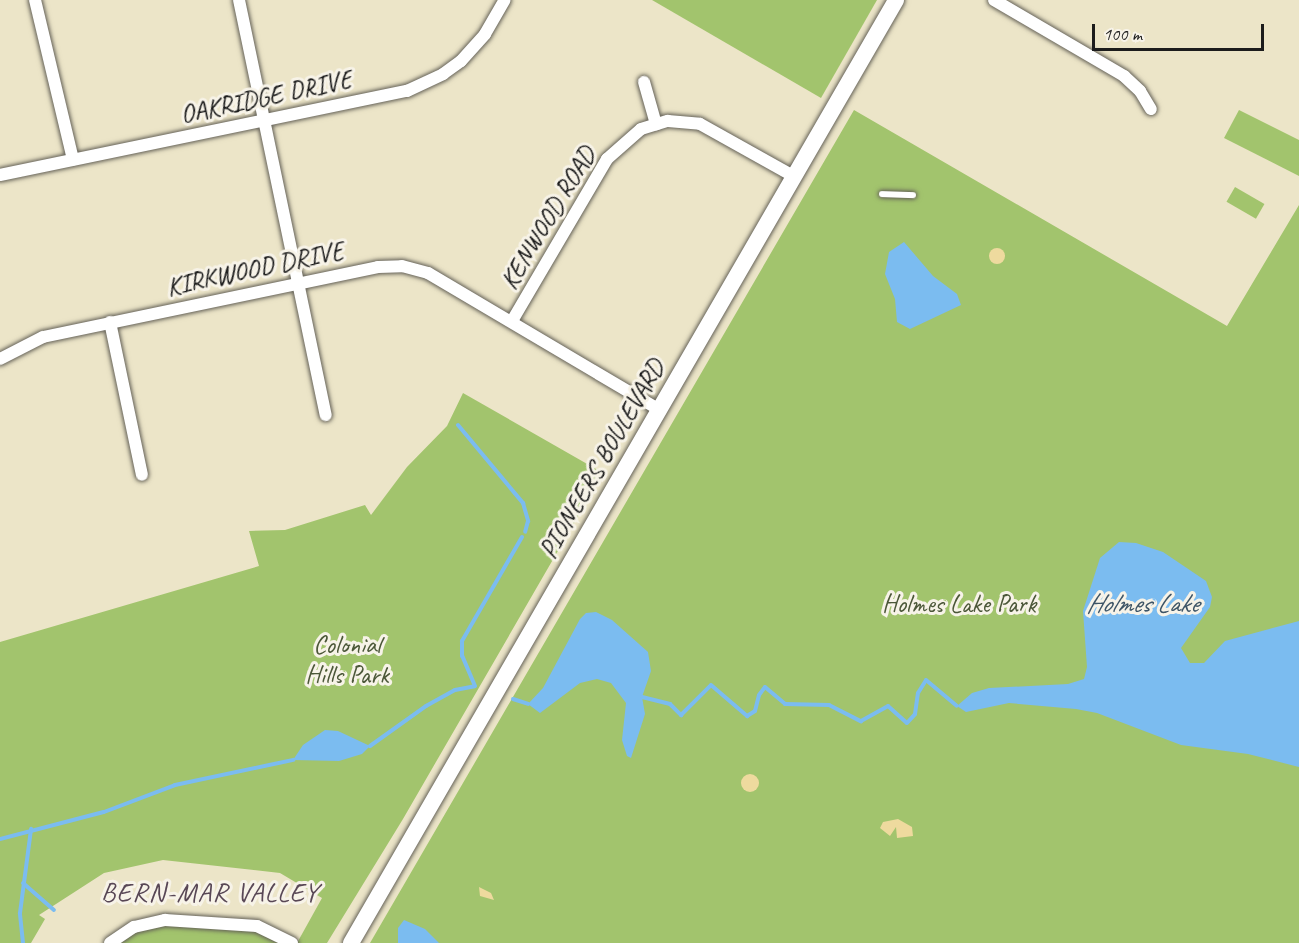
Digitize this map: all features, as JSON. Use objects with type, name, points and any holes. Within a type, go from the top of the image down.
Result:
[{"type":"main road","name":"PIONEERS BOULEVARD","points":[[351,943],[896,0]]},
{"type":"street","points":[[35,0],[73,160]]},
{"type":"street","points":[[239,0],[326,415]]},
{"type":"street","name":"OAKRIDGE DRIVE","points":[[0,175],[264,121],[424,85],[443,74],[474,49],[505,0]]},
{"type":"street","points":[[994,0],[1124,75],[1140,91],[1150,109]]},
{"type":"street","points":[[644,82],[656,124],[682,121],[706,126],[795,177]]},
{"type":"street","name":"KENWOOD ROAD","points":[[512,321],[607,159],[629,136],[656,124]]},
{"type":"street","name":"KIRKWOOD DRIVE","points":[[0,359],[43,337],[110,322],[378,267],[412,267],[512,321],[660,410]]},
{"type":"street","points":[[110,322],[142,475]]},
{"type":"street","points":[[110,943],[134,927],[165,921],[256,926],[292,943]]},
{"type":"lane","points":[[882,194],[913,195]]},
{"type":"green space","points":[[652,0],[877,0],[821,98]]},
{"type":"green space","name":"Holmes Lake Park","points":[[854,110],[1227,326],[1299,205],[1299,943],[370,943]]},
{"type":"green space","points":[[1239,110],[1299,140],[1299,176],[1224,138]]},
{"type":"green space","points":[[1235,187],[1264,204],[1256,219],[1226,202]]},
{"type":"green space","name":"Colonial Hills Park","points":[[463,393],[603,473],[403,819],[327,943],[297,943],[322,898],[280,873],[163,860],[104,873],[39,915],[45,919],[31,943],[0,943],[0,642],[259,566],[249,531],[285,530],[365,505],[371,515],[407,467],[447,426]]},
{"type":"green space","points":[[151,923],[247,925],[292,943],[110,943]]},
{"type":"sand","points":[[997,248],[1003,250],[1005,256],[1003,262],[997,264],[991,262],[989,256],[991,250]]},
{"type":"sand","points":[[750,774],[756,777],[759,783],[756,789],[750,792],[744,789],[741,783],[744,777]]},
{"type":"sand","points":[[898,819],[912,827],[913,836],[897,838],[896,827],[890,836],[880,828],[883,822]]},
{"type":"sand","points":[[479,887],[491,893],[494,900],[480,896]]},
{"type":"water","points":[[904,242],[933,276],[957,294],[961,305],[910,329],[897,322],[895,299],[885,274],[889,252]]},
{"type":"water","name":"Holmes Lake","points":[[1119,542],[1136,543],[1163,552],[1206,581],[1212,597],[1210,607],[1181,648],[1190,663],[1204,663],[1225,641],[1299,621],[1299,767],[1248,754],[1181,745],[1097,713],[1076,709],[1009,703],[966,712],[957,706],[972,693],[989,688],[1068,684],[1084,679],[1087,667],[1083,611],[1100,558]]},
{"type":"water","points":[[596,612],[612,620],[648,652],[651,671],[642,697],[645,714],[631,758],[627,756],[622,740],[626,703],[611,683],[597,679],[580,683],[540,713],[528,704],[543,688],[580,619],[586,613]]},
{"type":"water","points":[[325,730],[338,731],[370,746],[362,754],[339,761],[293,760],[303,745]]},
{"type":"water","points":[[404,920],[425,929],[439,943],[398,943],[398,928]]},
{"type":"waterway","points":[[458,425],[523,503],[528,521],[525,532]]},
{"type":"waterway","points":[[370,746],[426,706],[455,690],[475,686],[462,656],[462,641],[522,537]]},
{"type":"waterway","points":[[642,697],[670,704],[681,715],[711,685],[747,716],[755,711],[759,695],[765,687],[785,704],[829,705],[861,721],[888,706],[907,723],[915,714],[918,693],[926,680],[957,706]]},
{"type":"waterway","points":[[513,699],[528,704]]},
{"type":"waterway","points":[[0,839],[104,812],[175,785],[293,760]]},
{"type":"waterway","points":[[23,943],[20,913],[31,829]]},
{"type":"waterway","points":[[23,883],[54,910]]},
{"type":"district","name":"BERN-MAR VALLEY","points":[[210,893]]}]
